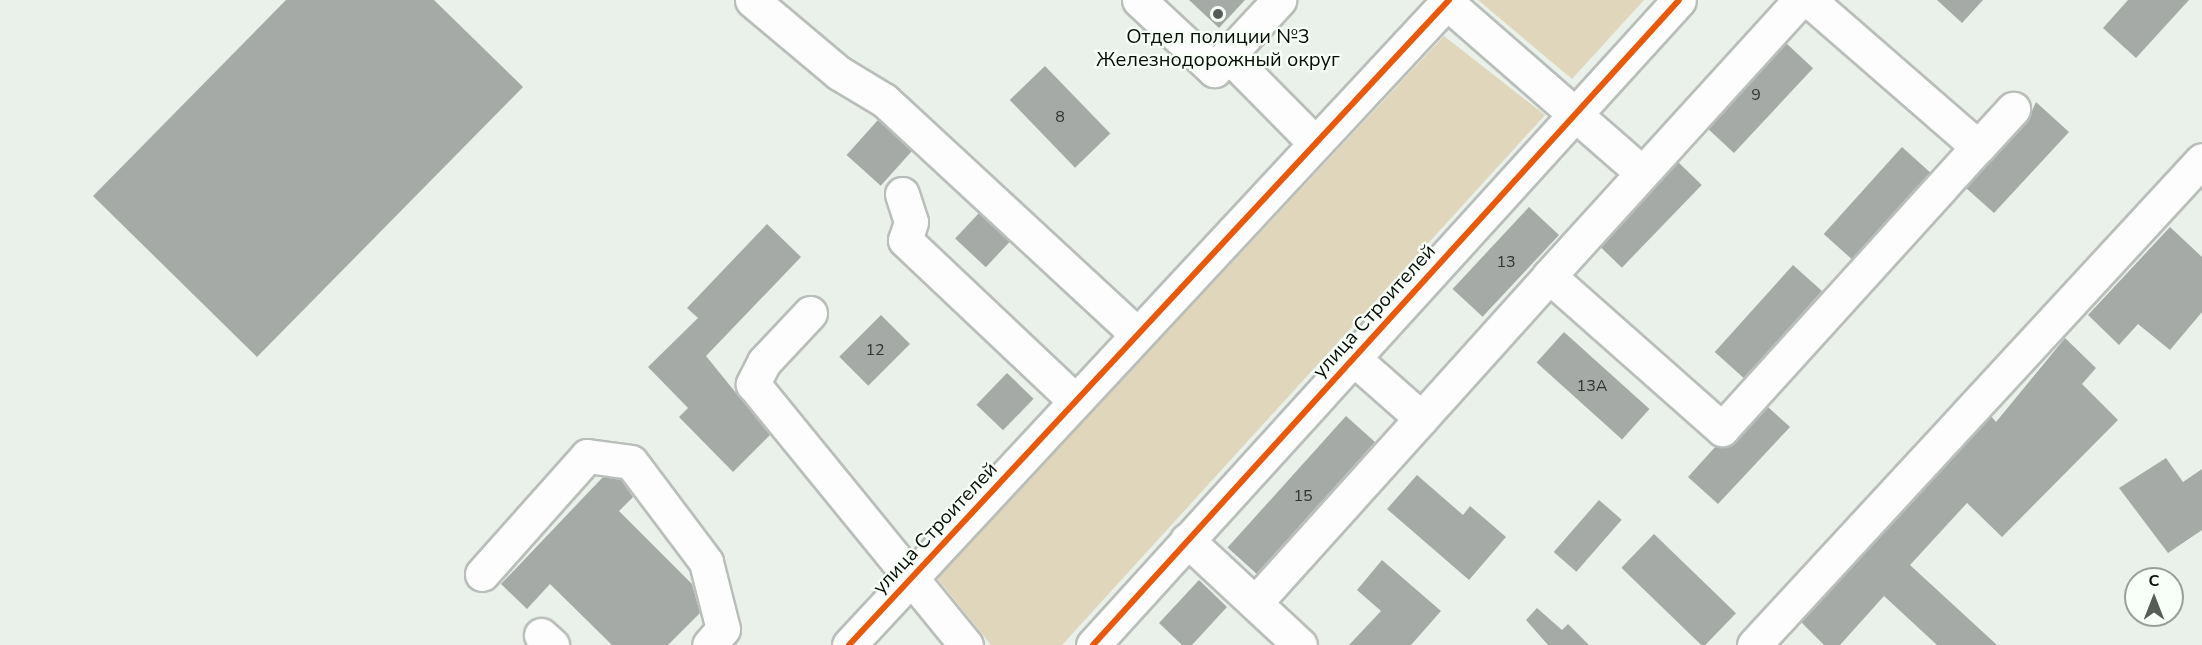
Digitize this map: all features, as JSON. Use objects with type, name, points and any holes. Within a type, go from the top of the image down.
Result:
[{"type":"street","points":[[752,0],[839,73],[884,100],[1137,334]]},
{"type":"street","points":[[1139,0],[1214,70],[1279,0]]},
{"type":"street","name":"улица Строителей","points":[[1092,645],[1679,0]]},
{"type":"street","points":[[1255,603],[1800,0]]},
{"type":"street","points":[[1809,0],[1978,147]]},
{"type":"street","points":[[1447,1],[1642,173]]},
{"type":"street","name":"улица Строителей","points":[[849,645],[1447,1]]},
{"type":"street","points":[[1228,55],[1315,143]]},
{"type":"street","points":[[1549,276],[1722,429],[2013,109]]},
{"type":"street","points":[[1760,643],[2202,160]]},
{"type":"street","points":[[902,194],[911,222],[904,240],[1075,401]]},
{"type":"street","points":[[810,313],[764,362],[753,384],[911,577]]},
{"type":"street","points":[[1353,358],[1421,418]]},
{"type":"street","points":[[482,574],[587,456],[631,462],[706,562],[723,630],[709,645]]},
{"type":"street","points":[[1187,540],[1300,645]]},
{"type":"street","name":"улица Строителей","points":[[911,577],[966,645]]},
{"type":"shaded area","points":[[1478,0],[1644,0],[1572,79]]},
{"type":"shaded area","points":[[1444,36],[1545,115],[1062,645],[991,645],[937,578]]},
{"type":"building","points":[[286,0],[434,0],[523,87],[257,357],[93,196]]},
{"type":"building","name":"Отдел полиции №3 Железнодорожный округ","points":[[1189,0],[1245,0],[1219,28]]},
{"type":"building","points":[[1937,0],[1983,0],[1962,23]]},
{"type":"building","points":[[2128,0],[2189,0],[2136,58],[2103,28]]},
{"type":"building","points":[[1786,43],[1813,68],[1734,153],[1707,128]]},
{"type":"building","points":[[1045,66],[1110,134],[1075,168],[1010,100]]},
{"type":"building","points":[[2036,102],[2069,132],[1994,213],[1966,188],[2027,122]]},
{"type":"building","points":[[878,120],[912,151],[881,186],[847,155]]},
{"type":"building","points":[[1902,147],[1930,172],[1852,259],[1824,234]]},
{"type":"building","points":[[1678,162],[1702,185],[1622,268],[1598,245]]},
{"type":"building","points":[[1529,207],[1559,235],[1483,317],[1453,289]]},
{"type":"building","points":[[979,213],[1010,242],[986,267],[955,239]]},
{"type":"building","points":[[767,224],[801,257],[706,356],[770,435],[733,472],[679,417],[688,408],[648,367],[698,318],[687,308]]},
{"type":"building","points":[[2170,227],[2202,257],[2202,312],[2170,350],[2138,324],[2119,345],[2088,315]]},
{"type":"building","points":[[1793,265],[1822,291],[1744,378],[1715,352]]},
{"type":"building","points":[[881,315],[910,344],[868,386],[839,357]]},
{"type":"building","points":[[1564,332],[1649,409],[1622,439],[1537,362]]},
{"type":"building","points":[[2065,338],[2096,368],[2082,384],[2118,420],[2002,537],[1967,503],[1910,565],[1997,645],[1937,645],[1884,596],[1840,645],[1824,645],[1801,622],[1991,416],[1996,422]]},
{"type":"building","points":[[1007,373],[1034,399],[1003,430],[976,405]]},
{"type":"building","points":[[1768,407],[1790,427],[1718,504],[1688,477],[1716,446],[1736,442]]},
{"type":"building","points":[[1346,416],[1375,442],[1257,574],[1228,548]]},
{"type":"building","points":[[2166,458],[2183,482],[2202,469],[2202,530],[2168,553],[2119,488]]},
{"type":"building","points":[[1417,475],[1463,515],[1470,506],[1506,537],[1469,580],[1387,509]]},
{"type":"building","points":[[603,477],[621,480],[633,497],[619,511],[692,584],[700,613],[668,645],[612,645],[550,584],[527,609],[501,584]]},
{"type":"building","points":[[1599,500],[1622,520],[1576,572],[1554,552]]},
{"type":"building","points":[[1654,534],[1736,613],[1705,645],[1701,645],[1621,568]]},
{"type":"building","points":[[1382,560],[1441,611],[1411,645],[1349,645],[1381,611],[1357,590]]},
{"type":"building","points":[[1199,580],[1227,607],[1192,645],[1182,645],[1159,623]]},
{"type":"building","points":[[1537,608],[1562,630],[1568,624],[1589,645],[1548,645],[1526,620]]},
{"type":"cycle path","points":[[849,645],[1449,0]]},
{"type":"cycle path","points":[[1093,645],[1679,0]]},
{"type":"place","name":"Отдел полиции №3 Железнодорожный округ","points":[[1218,14]]}]
